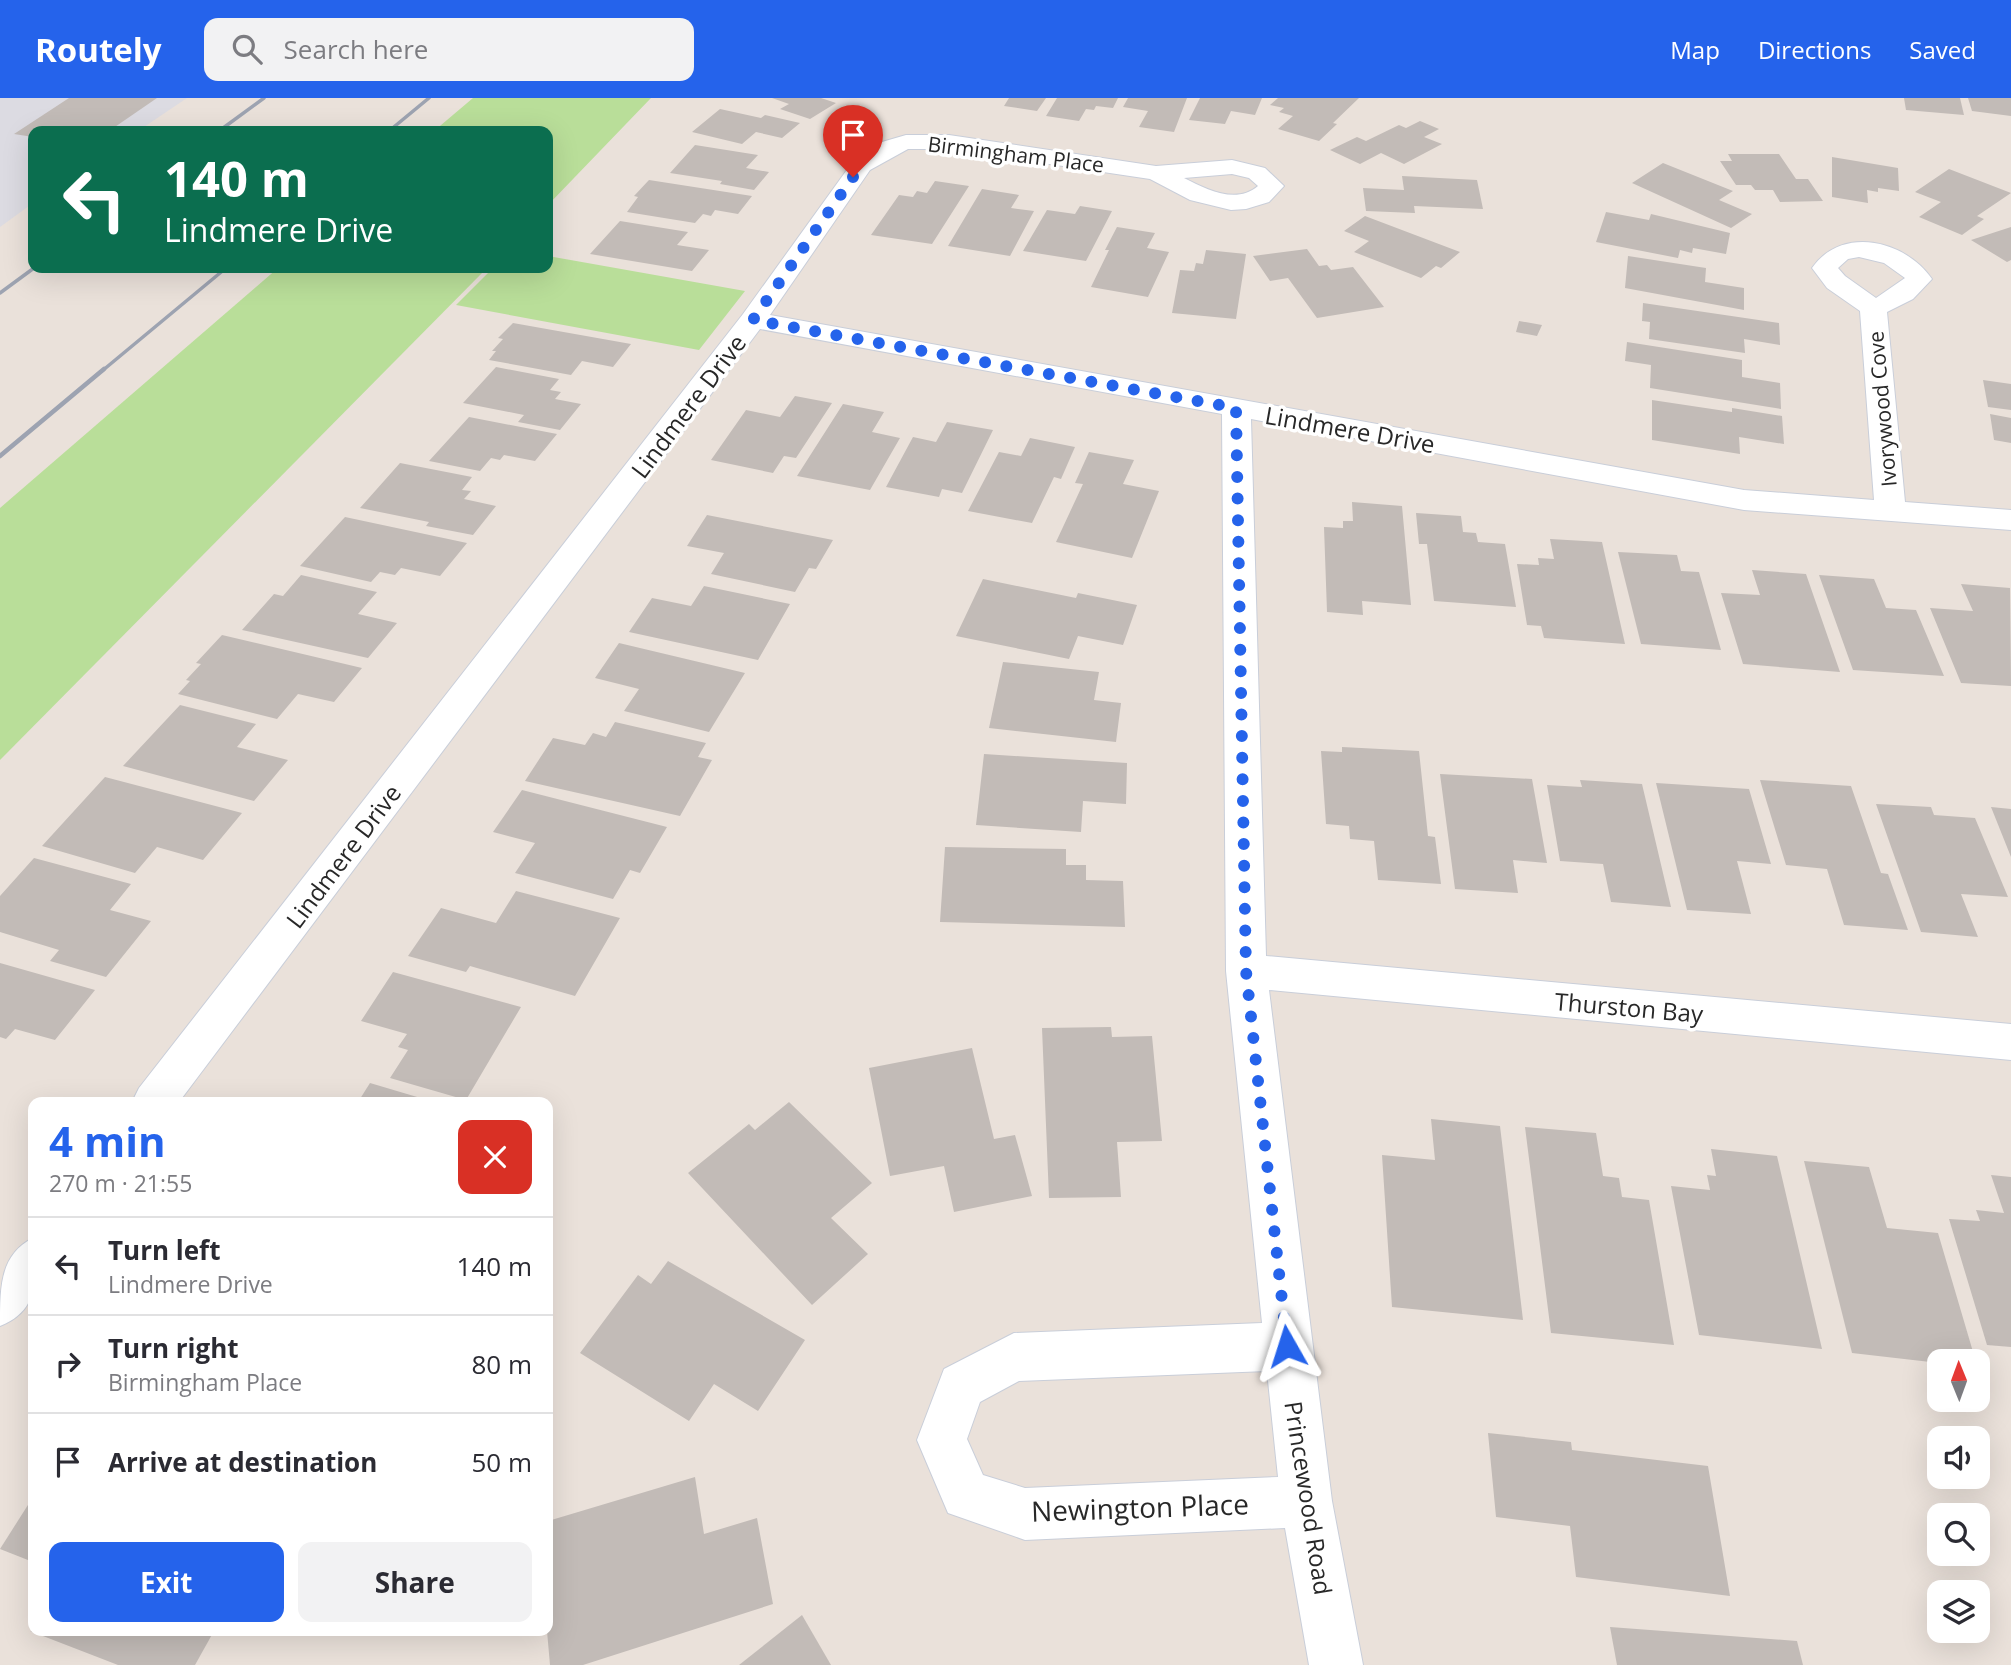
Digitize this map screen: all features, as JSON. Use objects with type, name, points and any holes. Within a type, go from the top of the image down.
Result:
[{"type":"street","name":"Birmingham Place","points":[[753,320],[862,165],[890,147],[929,140],[1156,173]]},
{"type":"street","name":"Ivorywood Cove","points":[[1873,307],[1890,511]]},
{"type":"street","name":"Lindmere Drive","points":[[158,1097],[753,320],[1744,500],[2011,520]]},
{"type":"street","name":"Princewood Road","points":[[1236,408],[1246,971],[1306,1501],[1336,1665]]},
{"type":"street","name":"Thurston Bay","points":[[1246,971],[2011,1042]]},
{"type":"street","points":[[0,1303],[28,1267]]},
{"type":"street","name":"Newington Place","points":[[1287,1346],[1014,1357],[961,1386],[942,1440],[966,1495],[1025,1514],[1306,1501]]},
{"type":"shaded area","points":[[0,98],[187,98],[145,126],[28,126],[28,207],[0,227]]},
{"type":"green space","points":[[473,98],[651,98],[553,200],[553,126],[440,126]]},
{"type":"green space","points":[[553,257],[745,291],[699,350],[456,305],[488,273],[553,273]]},
{"type":"green space","points":[[272,273],[482,273],[0,760],[0,508]]},
{"type":"building","points":[[69,98],[157,98],[116,126],[28,126],[28,136],[14,134]]},
{"type":"building","points":[[772,98],[821,98],[836,103],[810,119],[780,109],[789,104]]},
{"type":"building","points":[[1009,98],[1046,98],[1037,111],[1004,106]]},
{"type":"building","points":[[1057,98],[1118,98],[1113,108],[1096,106],[1094,110],[1086,109],[1079,121],[1046,116]]},
{"type":"building","points":[[1128,98],[1187,98],[1174,132],[1139,127],[1148,111],[1123,107]]},
{"type":"building","points":[[1200,98],[1262,98],[1255,115],[1231,111],[1225,124],[1189,120]]},
{"type":"building","points":[[1278,98],[1359,98],[1319,141],[1278,129],[1293,116],[1279,112],[1284,108],[1270,105]]},
{"type":"building","points":[[1904,98],[1960,98],[1964,115],[1906,110]]},
{"type":"building","points":[[1968,98],[2011,98],[2011,116],[1972,111]]},
{"type":"building","points":[[720,109],[800,123],[782,138],[756,132],[742,144],[692,132]]},
{"type":"building","points":[[1420,121],[1439,129],[1424,137],[1442,144],[1404,164],[1381,153],[1360,164],[1330,150],[1357,137],[1366,141],[1399,125],[1406,128]]},
{"type":"building","points":[[695,145],[758,155],[746,168],[769,172],[754,190],[720,184],[722,181],[670,173]]},
{"type":"building","points":[[1728,154],[1779,154],[1796,179],[1808,179],[1823,201],[1780,202],[1773,190],[1755,190],[1751,185],[1736,185],[1720,161],[1732,161]]},
{"type":"building","points":[[1832,157],[1898,168],[1899,191],[1878,188],[1878,192],[1867,190],[1868,203],[1832,197]]},
{"type":"building","points":[[1663,163],[1733,191],[1719,200],[1752,214],[1731,228],[1632,183]]},
{"type":"building","points":[[1949,169],[2011,193],[1977,216],[1984,219],[1962,235],[1919,217],[1941,202],[1915,192]]},
{"type":"building","points":[[1402,176],[1477,180],[1483,209],[1414,206],[1415,213],[1366,211],[1363,188],[1404,190]]},
{"type":"building","points":[[649,180],[752,196],[738,214],[715,210],[711,216],[703,214],[695,223],[627,212],[638,197],[634,196]]},
{"type":"building","points":[[935,181],[969,186],[932,244],[871,235],[899,195],[913,197],[917,191],[927,193]]},
{"type":"building","points":[[982,189],[1019,195],[1011,208],[1034,211],[1010,256],[948,246]]},
{"type":"building","points":[[1080,206],[1112,211],[1086,261],[1023,251],[1047,210],[1075,214]]},
{"type":"building","points":[[1606,212],[1649,220],[1651,214],[1730,233],[1726,254],[1693,248],[1692,253],[1680,250],[1678,258],[1596,242]]},
{"type":"building","points":[[1365,216],[1460,252],[1441,268],[1436,266],[1421,278],[1354,252],[1369,241],[1344,231]]},
{"type":"building","points":[[620,221],[688,232],[677,245],[709,250],[692,271],[590,254]]},
{"type":"building","points":[[1117,227],[1155,233],[1147,248],[1169,252],[1148,297],[1091,287]]},
{"type":"building","points":[[2011,227],[2011,260],[2007,262],[1971,240]]},
{"type":"building","points":[[1307,249],[1319,266],[1327,265],[1331,270],[1353,267],[1384,307],[1317,318],[1288,278],[1270,281],[1253,256]]},
{"type":"building","points":[[1206,250],[1246,254],[1236,319],[1172,313],[1180,270],[1194,271],[1196,263],[1203,264]]},
{"type":"building","points":[[1628,256],[1706,268],[1705,282],[1744,288],[1744,310],[1625,288]]},
{"type":"building","points":[[1643,303],[1779,323],[1780,345],[1744,339],[1745,353],[1649,339],[1650,322],[1642,321]]},
{"type":"building","points":[[1519,321],[1542,325],[1537,336],[1516,332]]},
{"type":"building","points":[[513,323],[631,344],[613,367],[582,361],[571,375],[489,360],[496,351],[492,351],[503,339],[498,338]]},
{"type":"building","points":[[1627,342],[1742,360],[1742,377],[1780,383],[1781,409],[1650,388],[1651,365],[1625,361]]},
{"type":"building","points":[[496,367],[559,379],[550,390],[561,392],[555,399],[581,404],[560,430],[518,422],[524,415],[463,403]]},
{"type":"building","points":[[1983,380],[2011,384],[2011,410],[1988,407]]},
{"type":"building","points":[[795,396],[832,403],[796,458],[784,456],[773,473],[711,460],[746,410],[780,417]]},
{"type":"building","points":[[1652,400],[1732,412],[1732,408],[1782,416],[1784,444],[1739,437],[1740,454],[1652,440]]},
{"type":"building","points":[[843,404],[884,412],[872,432],[900,438],[870,490],[797,476]]},
{"type":"building","points":[[1990,414],[2011,418],[2011,443],[1994,440]]},
{"type":"building","points":[[469,417],[557,434],[535,461],[504,455],[500,460],[491,458],[480,471],[429,461]]},
{"type":"building","points":[[947,422],[993,430],[962,493],[942,489],[939,497],[886,487],[913,437],[936,442]]},
{"type":"building","points":[[1030,438],[1075,447],[1061,479],[1054,477],[1032,523],[968,511],[999,452],[1021,456]]},
{"type":"building","points":[[1089,452],[1134,460],[1123,484],[1159,491],[1132,558],[1056,542],[1083,484],[1075,483]]},
{"type":"building","points":[[400,463],[472,477],[462,490],[471,491],[464,499],[496,506],[473,535],[426,526],[429,522],[360,508]]},
{"type":"building","points":[[1352,502],[1402,506],[1411,605],[1362,601],[1363,615],[1327,612],[1324,527],[1343,528],[1343,521],[1353,521]]},
{"type":"building","points":[[1416,513],[1461,516],[1463,532],[1476,533],[1478,542],[1505,544],[1516,607],[1434,601],[1427,544],[1419,544]]},
{"type":"building","points":[[707,515],[833,540],[816,569],[809,568],[795,592],[711,574],[724,553],[687,546]]},
{"type":"building","points":[[345,517],[467,543],[440,576],[401,568],[395,575],[380,572],[371,582],[300,566]]},
{"type":"building","points":[[1550,539],[1602,542],[1625,644],[1544,638],[1541,626],[1527,625],[1517,564],[1539,565],[1538,558],[1554,559]]},
{"type":"building","points":[[1618,552],[1677,555],[1681,571],[1699,572],[1721,650],[1641,644]]},
{"type":"building","points":[[1752,570],[1806,574],[1840,672],[1743,664],[1721,593],[1760,595]]},
{"type":"building","points":[[301,575],[377,592],[358,614],[397,623],[368,658],[242,630],[274,594],[283,596]]},
{"type":"building","points":[[1819,575],[1874,579],[1886,608],[1916,610],[1944,676],[1853,670]]},
{"type":"building","points":[[983,579],[1076,598],[1078,593],[1137,605],[1123,645],[1078,636],[1069,659],[956,636]]},
{"type":"building","points":[[1961,584],[2010,588],[2011,686],[1961,683],[1930,608],[1973,611]]},
{"type":"building","points":[[704,586],[790,604],[758,660],[629,632],[652,598],[691,606]]},
{"type":"building","points":[[222,635],[362,668],[334,702],[298,694],[277,719],[178,694],[190,681],[186,680],[201,664],[196,663]]},
{"type":"building","points":[[619,643],[745,673],[709,732],[624,711],[639,689],[595,678]]},
{"type":"building","points":[[1003,662],[1099,672],[1094,700],[1121,703],[1116,742],[989,728]]},
{"type":"building","points":[[180,705],[256,724],[237,747],[288,760],[254,801],[123,766]]},
{"type":"building","points":[[615,722],[706,743],[698,757],[712,760],[680,816],[525,781],[553,738],[585,745],[593,733],[606,737]]},
{"type":"building","points":[[1342,747],[1419,751],[1428,836],[1435,837],[1441,884],[1378,880],[1374,841],[1350,839],[1349,826],[1326,824],[1321,751],[1342,752]]},
{"type":"building","points":[[984,754],[1127,763],[1126,804],[1083,801],[1081,832],[976,825]]},
{"type":"building","points":[[1440,774],[1532,779],[1547,863],[1513,860],[1518,893],[1455,889]]},
{"type":"building","points":[[105,777],[242,813],[203,860],[157,847],[135,873],[42,846]]},
{"type":"building","points":[[1580,780],[1642,784],[1671,907],[1611,902],[1603,864],[1560,861],[1547,785],[1582,787]]},
{"type":"building","points":[[1760,780],[1851,786],[1881,873],[1888,874],[1908,930],[1844,925],[1827,869],[1786,865]]},
{"type":"building","points":[[1656,783],[1749,789],[1771,864],[1737,861],[1751,914],[1687,910]]},
{"type":"building","points":[[522,790],[667,827],[640,873],[630,870],[613,899],[515,873],[535,843],[493,832]]},
{"type":"building","points":[[1876,804],[1931,807],[1934,815],[1975,818],[2008,897],[1961,894],[1978,937],[1921,932]]},
{"type":"building","points":[[1991,807],[2011,809],[2011,857]]},
{"type":"building","points":[[945,847],[1066,849],[1066,865],[1086,865],[1086,880],[1123,881],[1125,927],[940,922]]},
{"type":"building","points":[[34,858],[131,884],[110,910],[151,921],[106,977],[50,961],[59,950],[0,932],[0,896]]},
{"type":"building","points":[[516,891],[620,918],[575,996],[470,966],[466,972],[408,956],[441,908],[496,923]]},
{"type":"building","points":[[0,963],[95,990],[55,1040],[15,1029],[6,1039],[0,1037]]},
{"type":"building","points":[[393,972],[521,1007],[468,1097],[456,1097],[390,1078],[408,1050],[398,1047],[407,1034],[361,1021]]},
{"type":"building","points":[[1111,1027],[1112,1037],[1152,1036],[1162,1141],[1117,1142],[1121,1197],[1049,1198],[1042,1028]]},
{"type":"building","points":[[972,1048],[994,1139],[1015,1135],[1032,1196],[954,1212],[944,1166],[890,1176],[869,1068]]},
{"type":"building","points":[[370,1083],[417,1097],[361,1097]]},
{"type":"building","points":[[789,1102],[872,1183],[831,1218],[868,1254],[812,1305],[688,1173],[749,1124],[755,1130]]},
{"type":"building","points":[[1431,1119],[1500,1126],[1523,1320],[1392,1307],[1382,1155],[1435,1160]]},
{"type":"building","points":[[1525,1127],[1596,1133],[1603,1176],[1619,1178],[1622,1197],[1649,1200],[1674,1345],[1551,1333]]},
{"type":"building","points":[[1711,1149],[1777,1156],[1822,1349],[1699,1335],[1671,1186],[1710,1190],[1707,1175],[1716,1176]]},
{"type":"building","points":[[1804,1161],[1869,1167],[1887,1228],[1938,1233],[1972,1349],[1927,1349],[1927,1362],[1852,1353]]},
{"type":"building","points":[[1991,1175],[2011,1177],[2011,1347],[1987,1345],[1949,1219],[1980,1221],[1976,1210],[2004,1213]]},
{"type":"building","points":[[668,1261],[805,1340],[758,1411],[714,1384],[689,1421],[580,1353],[638,1275],[651,1284]]},
{"type":"building","points":[[1488,1433],[1571,1442],[1572,1450],[1708,1466],[1730,1596],[1576,1577],[1570,1526],[1496,1517]]},
{"type":"building","points":[[695,1477],[704,1534],[757,1518],[773,1604],[583,1665],[550,1665],[547,1636],[553,1636],[553,1520]]},
{"type":"building","points":[[28,1505],[28,1560],[0,1549]]},
{"type":"building","points":[[802,1615],[831,1665],[739,1665]]},
{"type":"building","points":[[1610,1627],[1797,1641],[1803,1665],[1617,1665]]},
{"type":"building","points":[[43,1636],[211,1636],[195,1665],[118,1665]]},
{"type":"railway","points":[[226,126],[264,98]]},
{"type":"railway","points":[[395,126],[429,98]]},
{"type":"railway","points":[[0,293],[28,272]]},
{"type":"railway","points":[[102,371],[220,273]]},
{"type":"railway","points":[[0,456],[104,369]]},
{"type":"route","points":[[853,177],[753,320],[1236,408],[1246,971],[1287,1346]]}]
